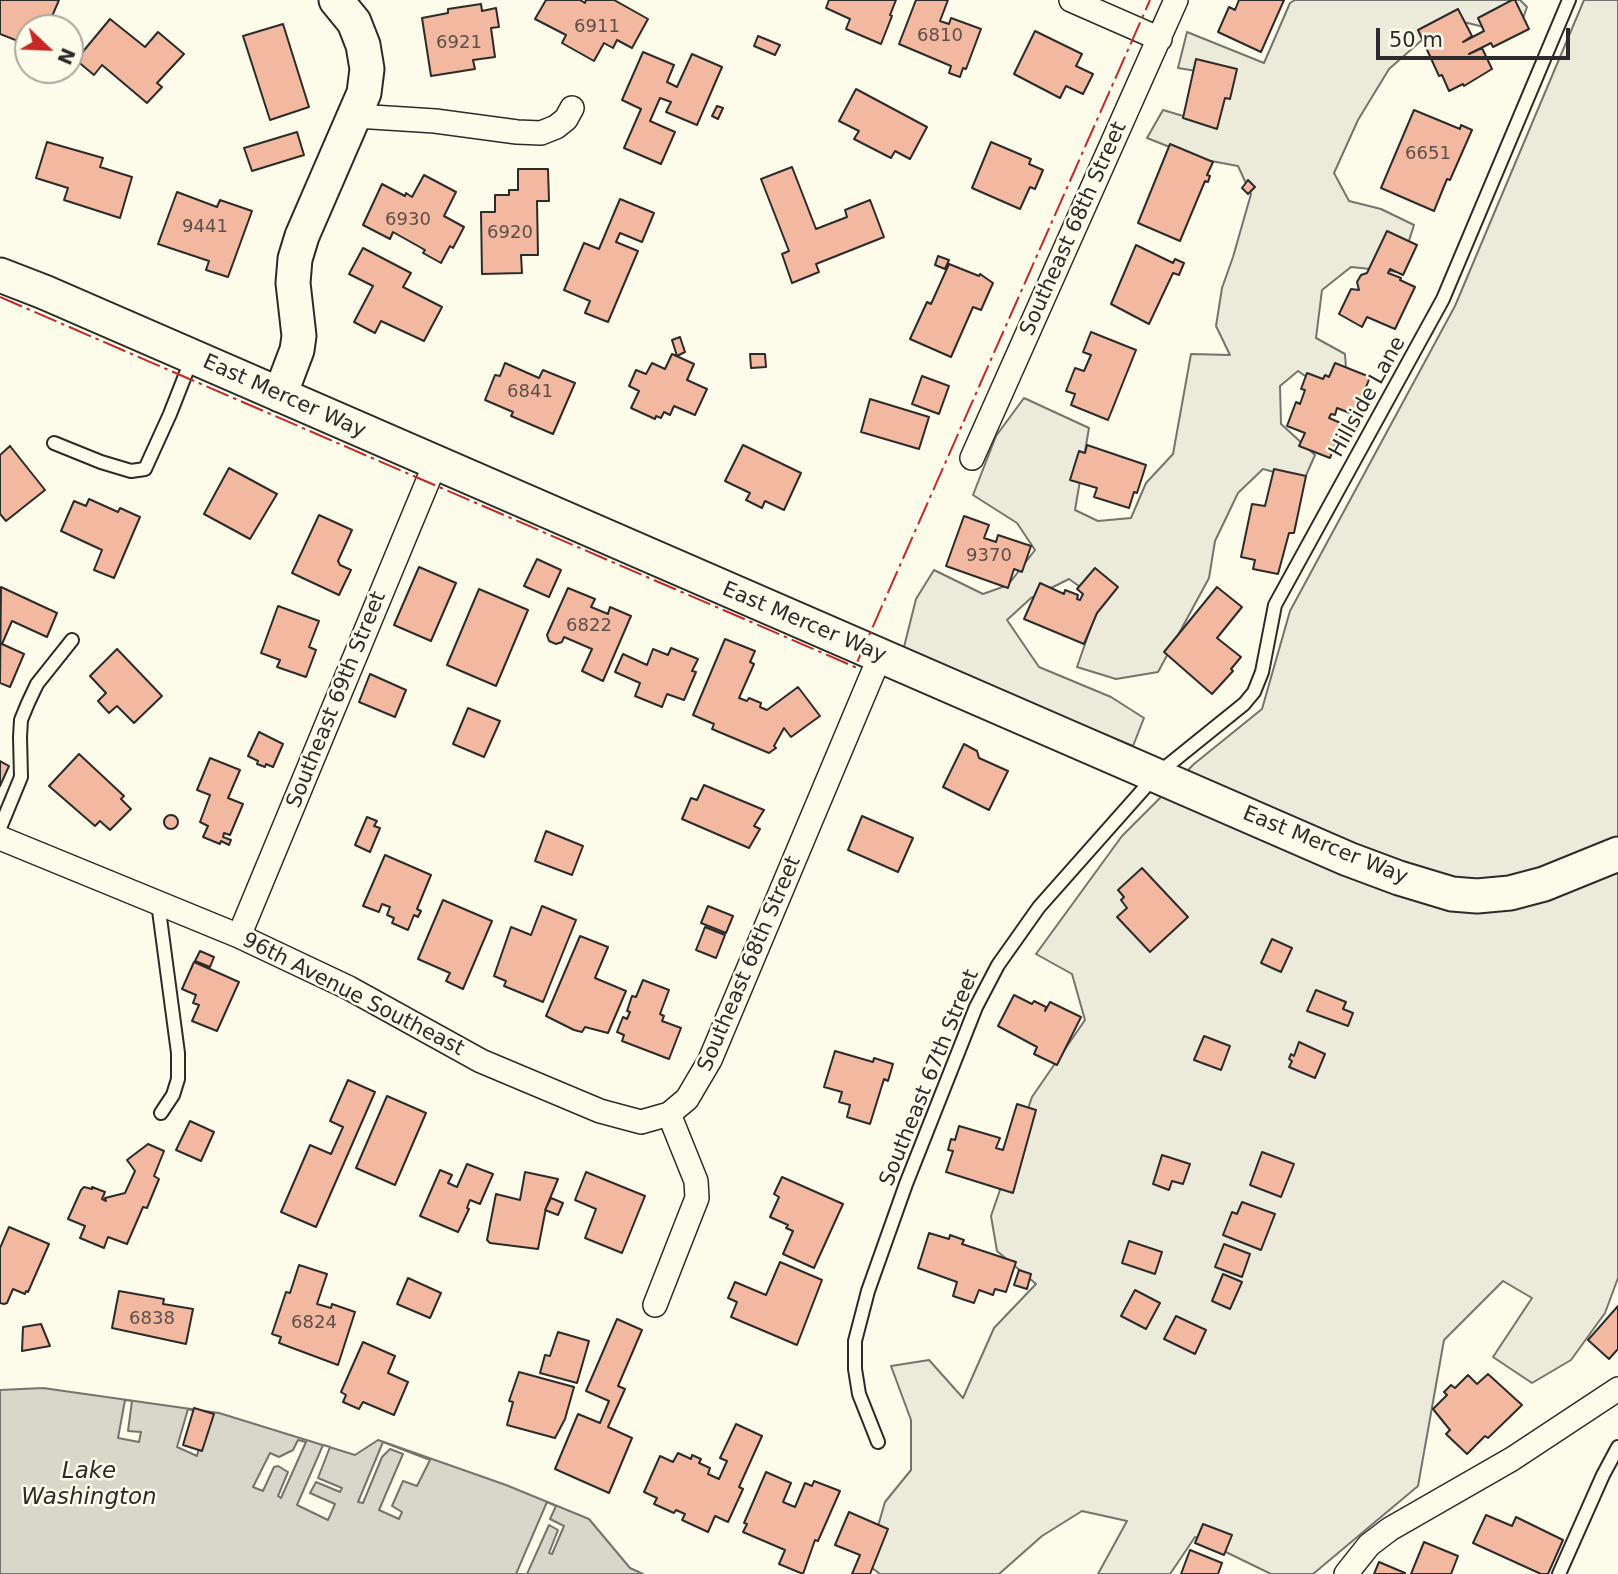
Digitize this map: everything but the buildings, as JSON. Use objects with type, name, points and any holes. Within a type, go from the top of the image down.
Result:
[{"type":"street","points":[[280,395],[298,343],[293,283],[299,247],[364,93],[367,69],[363,45],[354,22],[336,0]]},
{"type":"street","points":[[1071,0],[1160,39]]},
{"type":"street","name":"Southeast 68th Street","points":[[972,458],[1176,0]]},
{"type":"street","points":[[356,116],[435,121],[541,133],[566,119],[572,108]]},
{"type":"street","name":"East Mercer Way","points":[[0,275],[1348,859],[1399,878],[1452,894],[1477,896],[1510,893],[1544,884],[1618,854]]},
{"type":"street","name":"Southeast 69th Street","points":[[240,936],[435,464]]},
{"type":"street","name":"Southeast 68th Street","points":[[669,1114],[687,1099],[710,1060],[880,656]]},
{"type":"street","name":"96th Avenue Southeast","points":[[0,838],[240,936],[349,988],[481,1061],[600,1111],[641,1122],[669,1114]]},
{"type":"street","points":[[655,1305],[697,1198],[696,1181],[669,1114]]},
{"type":"street","points":[[1346,1574],[1369,1545],[1390,1529],[1511,1459],[1618,1390]]},
{"type":"lane","name":"Hillside Lane","points":[[1156,775],[1244,704],[1254,692],[1262,672],[1275,605],[1443,299],[1569,0]]},
{"type":"lane","points":[[54,443],[131,471],[145,469],[192,357]]},
{"type":"lane","points":[[0,828],[21,777],[21,720],[37,684],[72,640]]},
{"type":"lane","name":"Southeast 67th Street","points":[[878,1442],[859,1394],[855,1369],[855,1341],[868,1292],[906,1184],[976,1007],[998,965],[1039,906],[1156,775]]},
{"type":"lane","points":[[158,903],[178,1053],[176,1087],[161,1113]]},
{"type":"lane","points":[[1559,1574],[1618,1447]]},
{"type":"shaded area","points":[[1295,0],[1520,0],[1527,7],[1517,35],[1447,18],[1389,69],[1358,120],[1334,173],[1349,201],[1381,209],[1414,225],[1399,272],[1351,267],[1322,290],[1316,338],[1345,354],[1347,383],[1331,394],[1298,371],[1280,386],[1281,424],[1315,455],[1304,480],[1263,469],[1238,493],[1215,541],[1209,578],[1158,672],[1116,679],[1077,667],[1100,601],[1069,579],[1031,598],[1007,620],[1039,667],[1111,697],[1144,718],[1133,746],[903,651],[916,599],[934,570],[983,594],[1008,585],[1035,550],[1017,523],[973,495],[996,436],[1024,398],[1089,428],[1075,510],[1098,521],[1131,518],[1146,483],[1173,454],[1191,354],[1230,355],[1216,326],[1222,288],[1251,194],[1238,166],[1200,159],[1147,138],[1163,110],[1200,121],[1215,74],[1178,68],[1187,32],[1264,63],[1290,3]]},
{"type":"shaded area","points":[[1584,0],[1618,0],[1618,1278],[1605,1313],[1571,1360],[1532,1383],[1493,1357],[1532,1298],[1503,1281],[1444,1340],[1418,1486],[1313,1574],[1271,1574],[1195,1537],[1170,1574],[1098,1574],[1127,1521],[1082,1511],[1042,1536],[999,1574],[880,1574],[867,1564],[885,1502],[911,1470],[911,1420],[891,1366],[929,1360],[963,1398],[994,1328],[1036,1284],[997,1251],[991,1216],[1032,1097],[1085,1020],[1072,974],[1036,954],[1122,836],[1194,764],[1262,709],[1290,611],[1455,306]]},
{"type":"water","name":"Lake Washington","points":[[43,1388],[219,1413],[355,1455],[378,1440],[506,1485],[589,1519],[630,1568],[643,1574],[0,1574],[0,1390]]},
{"type":"pier","points":[[125,1400],[132,1401],[128,1431],[141,1432],[139,1442],[118,1438]]},
{"type":"pier","points":[[188,1409],[207,1415],[197,1456],[177,1447]]},
{"type":"pier","points":[[298,1440],[306,1442],[281,1498],[278,1496],[288,1472],[278,1466],[274,1467],[263,1491],[253,1487],[270,1453],[279,1457],[293,1450]]},
{"type":"pier","points":[[383,1442],[430,1460],[417,1486],[403,1481],[392,1506],[402,1512],[399,1519],[379,1510],[403,1454],[390,1449],[382,1457],[363,1503],[358,1502]]},
{"type":"pier","points":[[323,1445],[330,1447],[318,1478],[342,1488],[340,1492],[316,1482],[310,1493],[335,1504],[328,1520],[297,1505]]},
{"type":"pier","points":[[547,1502],[556,1506],[550,1519],[564,1526],[552,1554],[549,1553],[558,1530],[549,1525],[527,1574],[516,1574]]},
{"type":"power","points":[[0,297],[855,667],[1150,0]]}]
